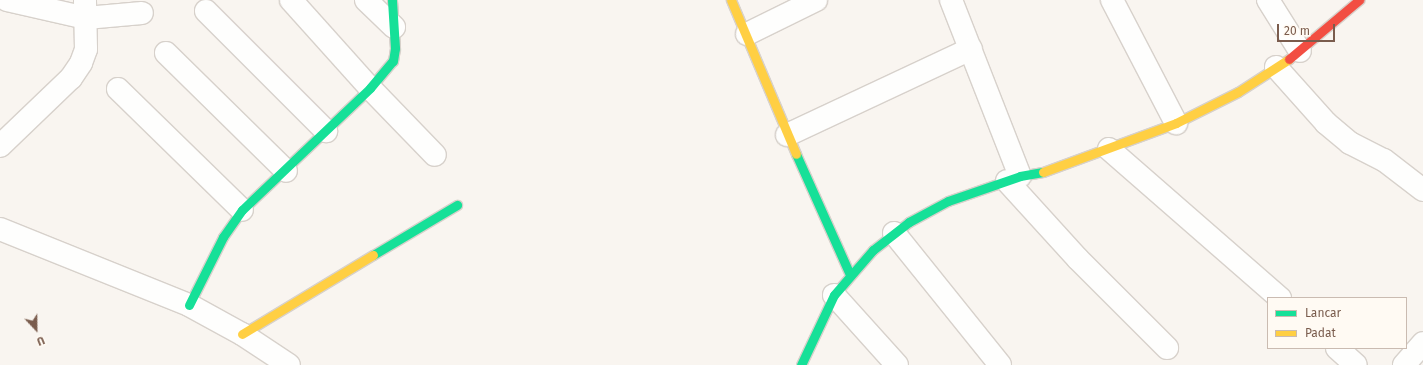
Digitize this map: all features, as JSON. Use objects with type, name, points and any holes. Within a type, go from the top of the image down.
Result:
[{"type":"street","points":[[8,0],[85,9],[142,13]]},
{"type":"street","points":[[291,0],[370,88],[436,155]]},
{"type":"street","points":[[366,0],[394,27]]},
{"type":"street","points":[[189,305],[224,237],[242,210],[286,170],[370,88],[393,61],[394,27],[392,0]]},
{"type":"street","points":[[731,0],[747,34],[787,135],[850,275]]},
{"type":"street","points":[[747,34],[816,0]]},
{"type":"street","points":[[950,0],[971,49],[1014,178],[1078,260],[1167,348]]},
{"type":"street","points":[[1112,0],[1176,123]]},
{"type":"street","points":[[1268,0],[1300,51]]},
{"type":"street","points":[[801,365],[834,295],[873,250],[909,222],[948,200],[1014,178],[1046,172],[1176,123],[1238,92],[1300,51],[1359,0]]},
{"type":"street","points":[[4,135],[71,78],[81,63],[86,49],[85,9]]},
{"type":"street","points":[[206,11],[326,131]]},
{"type":"street","points":[[787,135],[971,49]]},
{"type":"street","points":[[166,53],[286,170]]},
{"type":"street","points":[[1276,67],[1326,124],[1344,138],[1400,171],[1423,190]]},
{"type":"street","points":[[118,89],[242,210]]},
{"type":"street","points":[[1109,149],[1279,297]]},
{"type":"street","points":[[242,334],[457,205]]},
{"type":"street","points":[[0,229],[189,305],[242,334],[289,365]]},
{"type":"street","points":[[894,233],[1000,365]]},
{"type":"street","points":[[834,295],[897,365]]},
{"type":"street","points":[[1404,365],[1423,343]]},
{"type":"street","points":[[1338,349],[1356,365]]},
{"type":"traffic: fast","points":[[189,305],[223,237],[242,210],[370,88],[393,61],[395,48],[392,0]]},
{"type":"traffic: fast","points":[[796,154],[850,275]]},
{"type":"traffic: fast","points":[[801,365],[834,295],[873,250],[909,222],[948,201],[1020,176],[1043,172]]},
{"type":"traffic: fast","points":[[373,255],[457,205]]},
{"type":"traffic: slow","points":[[731,0],[796,154]]},
{"type":"traffic: slow","points":[[1043,172],[1176,123],[1238,92],[1289,59]]},
{"type":"traffic: slow","points":[[242,334],[373,255]]},
{"type":"traffic: jam","points":[[1289,59],[1359,0]]}]
